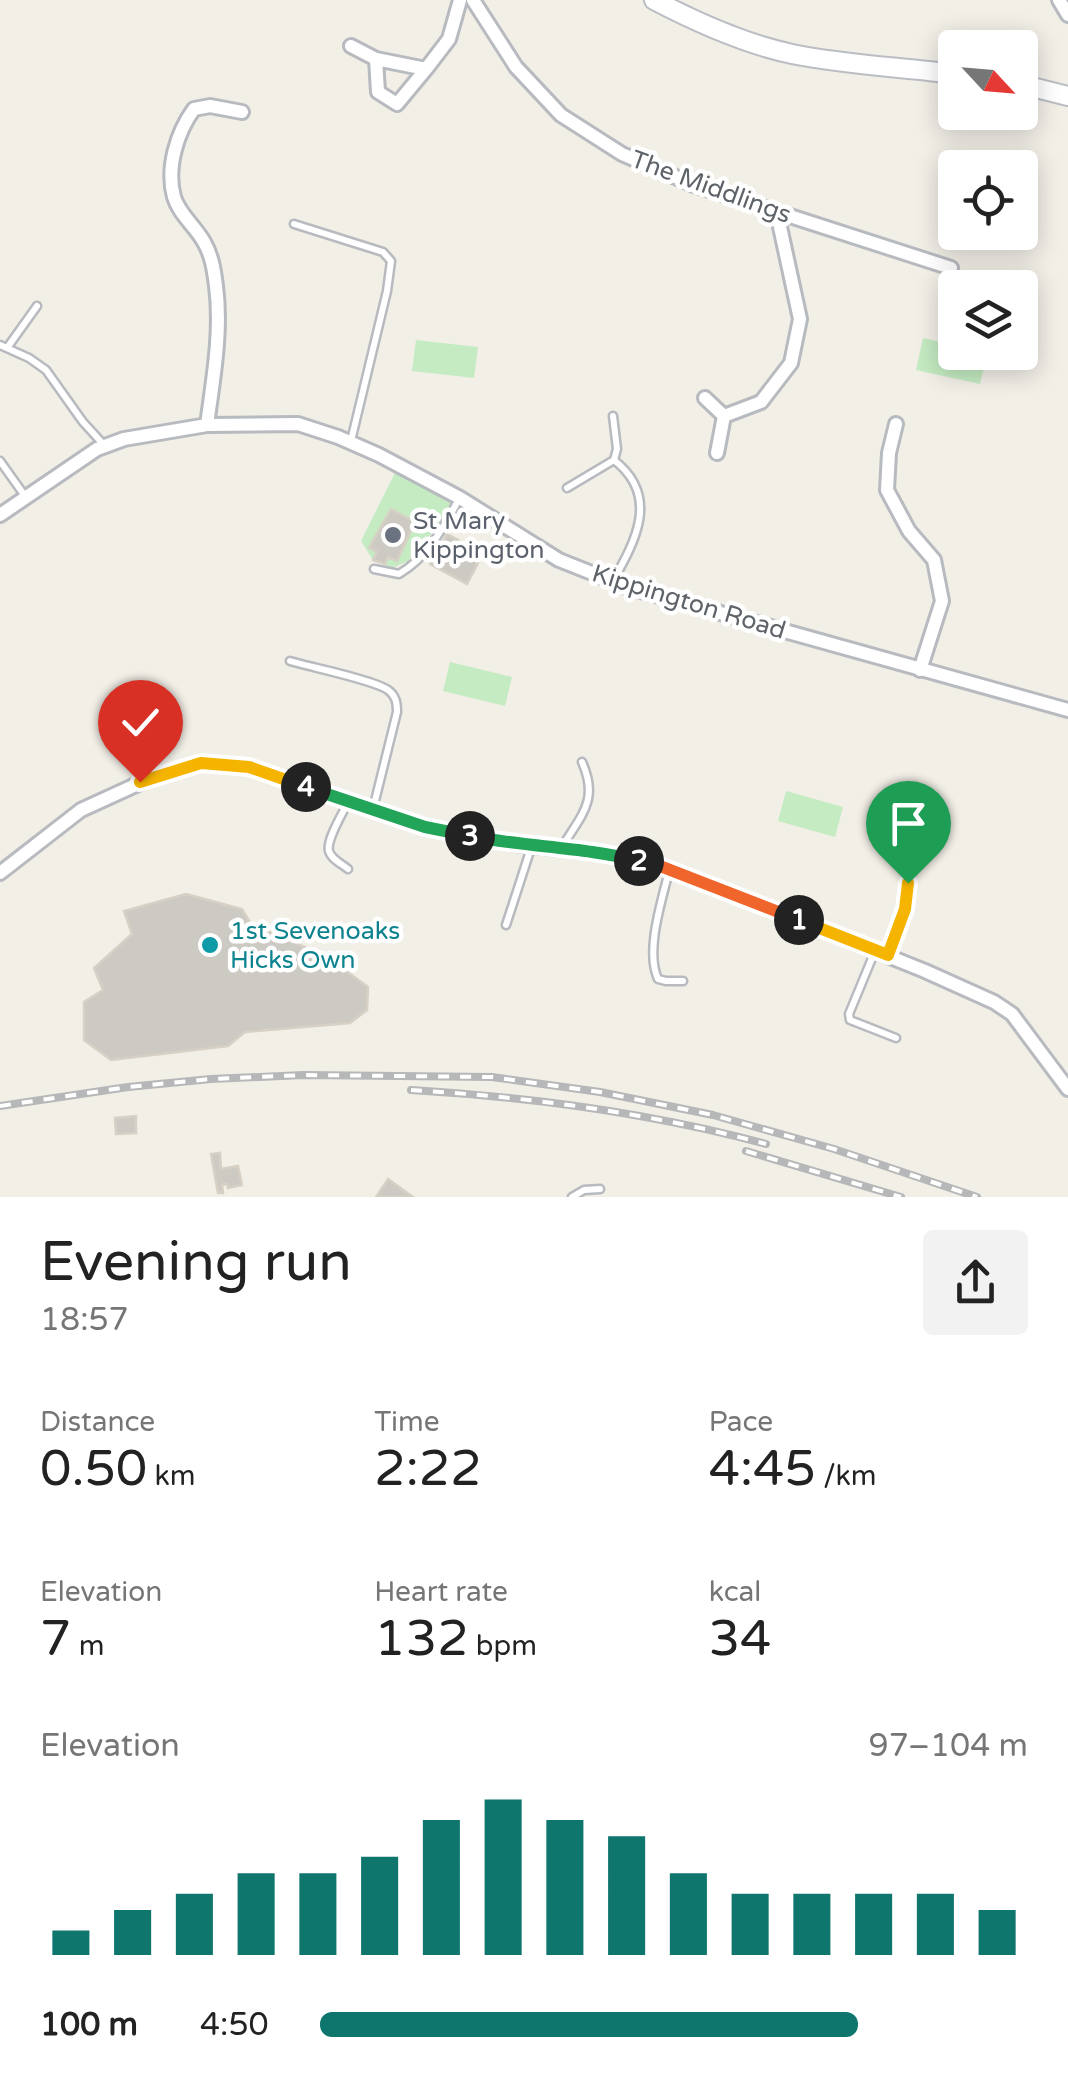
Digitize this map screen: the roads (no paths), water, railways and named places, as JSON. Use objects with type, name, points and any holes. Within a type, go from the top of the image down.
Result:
[{"type":"street","points":[[376,59],[378,92],[397,104],[450,39],[460,0]]},
{"type":"street","name":"The Middlings","points":[[474,0],[516,67],[561,115],[622,154],[694,185],[951,268]]},
{"type":"street","points":[[654,0],[698,23],[787,53],[938,72]]},
{"type":"street","points":[[1060,0],[1068,16]]},
{"type":"street","points":[[350,46],[376,59],[426,69]]},
{"type":"street","points":[[1038,88],[1067,94]]},
{"type":"street","points":[[207,425],[218,293],[213,262],[174,198],[172,176],[182,125],[194,109],[210,106],[242,112]]},
{"type":"street","points":[[724,416],[761,402],[791,363],[800,319],[777,213]]},
{"type":"street","points":[[705,398],[724,416]]},
{"type":"street","points":[[716,453],[724,416]]},
{"type":"street","name":"Kippington Road","points":[[0,515],[104,446],[124,439],[207,425],[298,424],[379,455],[460,498],[560,560],[613,581],[1068,710]]},
{"type":"street","points":[[896,424],[888,453],[888,490],[909,531],[934,560],[942,601],[920,670]]},
{"type":"street","points":[[0,873],[81,810],[140,782],[201,763],[249,767],[425,827],[532,846],[616,855],[669,870],[881,953],[994,1002],[1012,1014],[1068,1089]]},
{"type":"lane","points":[[294,224],[382,252],[392,261],[350,442]]},
{"type":"lane","points":[[37,306],[3,347],[46,370],[104,446]]},
{"type":"lane","points":[[566,488],[614,460],[613,416]]},
{"type":"lane","points":[[0,460],[25,496]]},
{"type":"lane","points":[[613,581],[642,512],[633,479],[614,460]]},
{"type":"lane","points":[[374,569],[399,574],[417,563],[460,498]]},
{"type":"lane","points":[[290,662],[381,686],[393,696],[396,712],[373,809]]},
{"type":"lane","points":[[560,849],[590,798],[590,781],[582,762]]},
{"type":"lane","points":[[348,869],[328,849],[349,801]]},
{"type":"lane","points":[[506,925],[532,846]]},
{"type":"lane","points":[[669,870],[656,927],[654,968],[658,979],[682,981]]},
{"type":"lane","points":[[896,1038],[855,1024],[849,1014],[905,909],[908,883]]},
{"type":"lane","points":[[572,1197],[584,1190],[600,1190]]},
{"type":"railway","points":[[0,1106],[211,1079],[304,1075],[492,1077],[600,1092],[713,1115],[834,1149],[977,1197]]},
{"type":"railway","points":[[411,1090],[590,1108],[679,1123],[766,1144]]},
{"type":"railway","points":[[746,1151],[901,1197]]},
{"type":"place","name":"St Mary Kippington","points":[[393,535]]},
{"type":"place","name":"1st Sevenoaks Hicks Own","points":[[210,945]]}]
